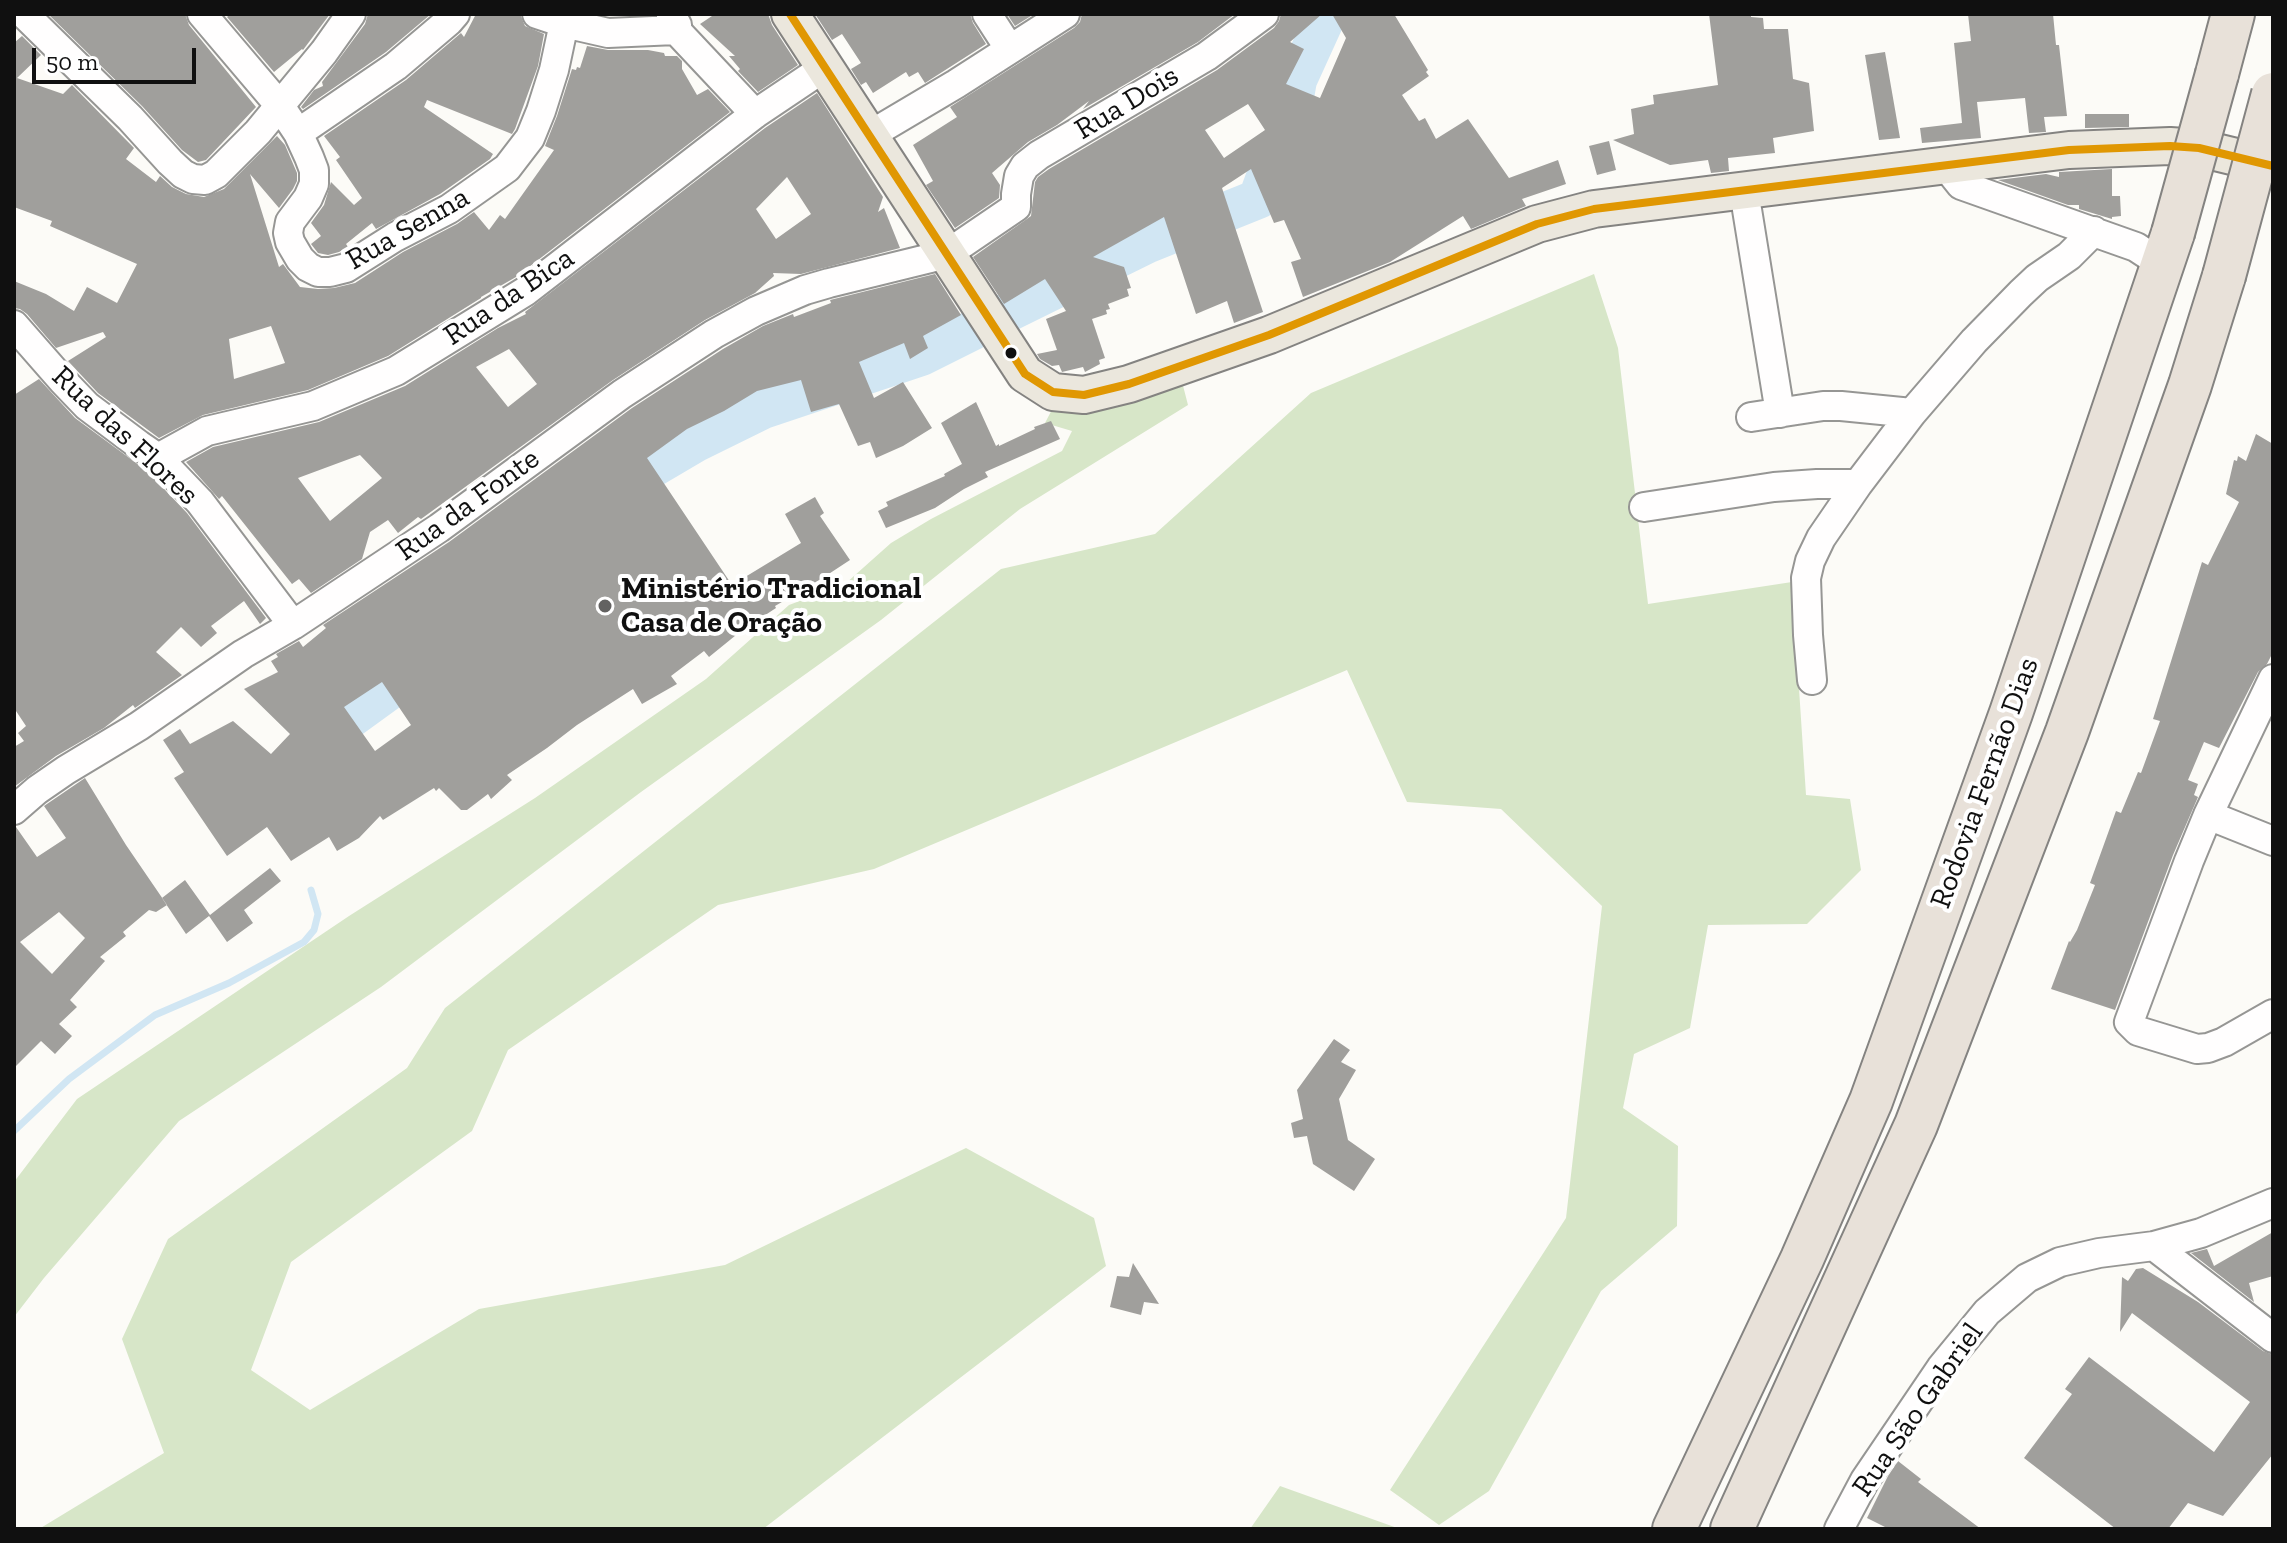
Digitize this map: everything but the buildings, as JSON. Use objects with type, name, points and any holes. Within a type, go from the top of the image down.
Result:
[{"type":"highway","name":"Rodovia Fernão Dias","points":[[1674,1529],[1802,1259],[1871,1101],[2011,713],[2168,249],[2233,14]]},
{"type":"highway","name":"Rodovia Fernão Dias","points":[[1732,1529],[1916,1125],[2067,732],[2185,399],[2224,276],[2273,94]]},
{"type":"main road","points":[[790,14],[1025,374],[1053,392],[1084,395],[1117,388],[1269,335],[1514,234],[1594,209],[2069,150],[2170,146],[2199,148],[2273,166]]},
{"type":"street","points":[[24,14],[130,118],[170,162],[193,179],[198,188],[234,157],[280,106],[351,14]]},
{"type":"street","name":"Rua Senna","points":[[202,14],[280,106],[309,157],[315,176],[308,198],[290,222],[288,233],[300,259],[318,272],[346,268],[395,237],[449,209],[507,168],[530,138],[554,70],[551,19]]},
{"type":"street","points":[[298,133],[396,66],[455,14]]},
{"type":"street","points":[[987,14],[1009,48]]},
{"type":"street","points":[[870,135],[1065,14]]},
{"type":"street","name":"Rua Dois","points":[[947,254],[1016,207],[1019,176],[1025,166],[1039,155],[1207,56],[1264,14]]},
{"type":"street","points":[[551,19],[608,33],[673,22],[755,114]]},
{"type":"street","name":"Rua da Bica","points":[[158,458],[207,431],[313,406],[396,371],[526,291],[755,114],[825,67]]},
{"type":"street","points":[[1945,165],[1961,185],[2136,247],[2168,249]]},
{"type":"street","points":[[1744,191],[1780,413]]},
{"type":"street","points":[[1812,680],[1806,578],[1821,538],[1912,413],[1974,341],[2037,278],[2069,256],[2094,231]]},
{"type":"street","name":"Rua da Fonte","points":[[14,810],[66,770],[139,726],[243,654],[293,625],[439,528],[622,394],[714,334],[756,311],[805,290],[947,254]]},
{"type":"street","name":"Rua das Flores","points":[[14,325],[87,406],[158,458],[200,502],[293,625]]},
{"type":"street","points":[[1751,417],[1823,406],[1912,413]]},
{"type":"street","points":[[1644,507],[1774,487],[1858,484]]},
{"type":"street","points":[[2273,679],[2208,815],[2130,1017],[2131,1026],[2138,1031],[2197,1049],[2224,1042],[2273,1014]]},
{"type":"street","points":[[2208,815],[2273,841]]},
{"type":"street","name":"Rua São Gabriel","points":[[1839,1529],[1865,1480],[1941,1368],[1987,1312],[2027,1278],[2060,1262],[2154,1246],[2201,1233],[2273,1203]]},
{"type":"street","points":[[2154,1246],[2273,1338]]},
{"type":"green space","points":[[1594,274],[1618,348],[1648,604],[1792,582],[1806,795],[1850,799],[1861,870],[1807,924],[1708,925],[1690,1028],[1634,1054],[1623,1108],[1678,1146],[1677,1226],[1601,1291],[1489,1491],[1439,1525],[1390,1490],[1566,1218],[1602,906],[1501,809],[1407,802],[1347,670],[874,869],[718,905],[508,1050],[472,1131],[291,1262],[251,1370],[310,1410],[479,1309],[725,1265],[966,1148],[1094,1218],[1106,1266],[763,1529],[39,1529],[164,1453],[122,1339],[168,1239],[407,1068],[445,1008],[1001,569],[1155,534],[1311,393]]},
{"type":"green space","points":[[1180,374],[1188,405],[1020,509],[881,620],[641,792],[381,987],[179,1121],[14,1317],[14,1182],[77,1099],[349,916],[535,798],[706,679],[789,605],[845,584],[891,543],[1062,451],[1072,431],[1045,423],[1056,402]]},
{"type":"green space","points":[[1280,1486],[1400,1529],[1250,1529]]},
{"type":"waterway","points":[[1008,312],[1146,244],[1258,199],[1269,169],[1287,137],[1297,80],[1327,14]]},
{"type":"waterway","points":[[606,495],[696,442],[763,409],[921,356],[973,330]]},
{"type":"waterway","points":[[319,741],[432,659]]},
{"type":"waterway","points":[[14,1131],[69,1079],[155,1015],[229,983],[304,942],[314,930],[318,914],[311,890]]},
{"type":"transit line","points":[[790,14],[1025,374],[1053,392],[1084,395],[1129,384],[1269,335],[1537,224],[1594,209],[2069,150],[2170,146],[2199,148],[2273,166]]},
{"type":"place","name":"Ministério Tradicional Casa de Oração","points":[[605,606]]}]
